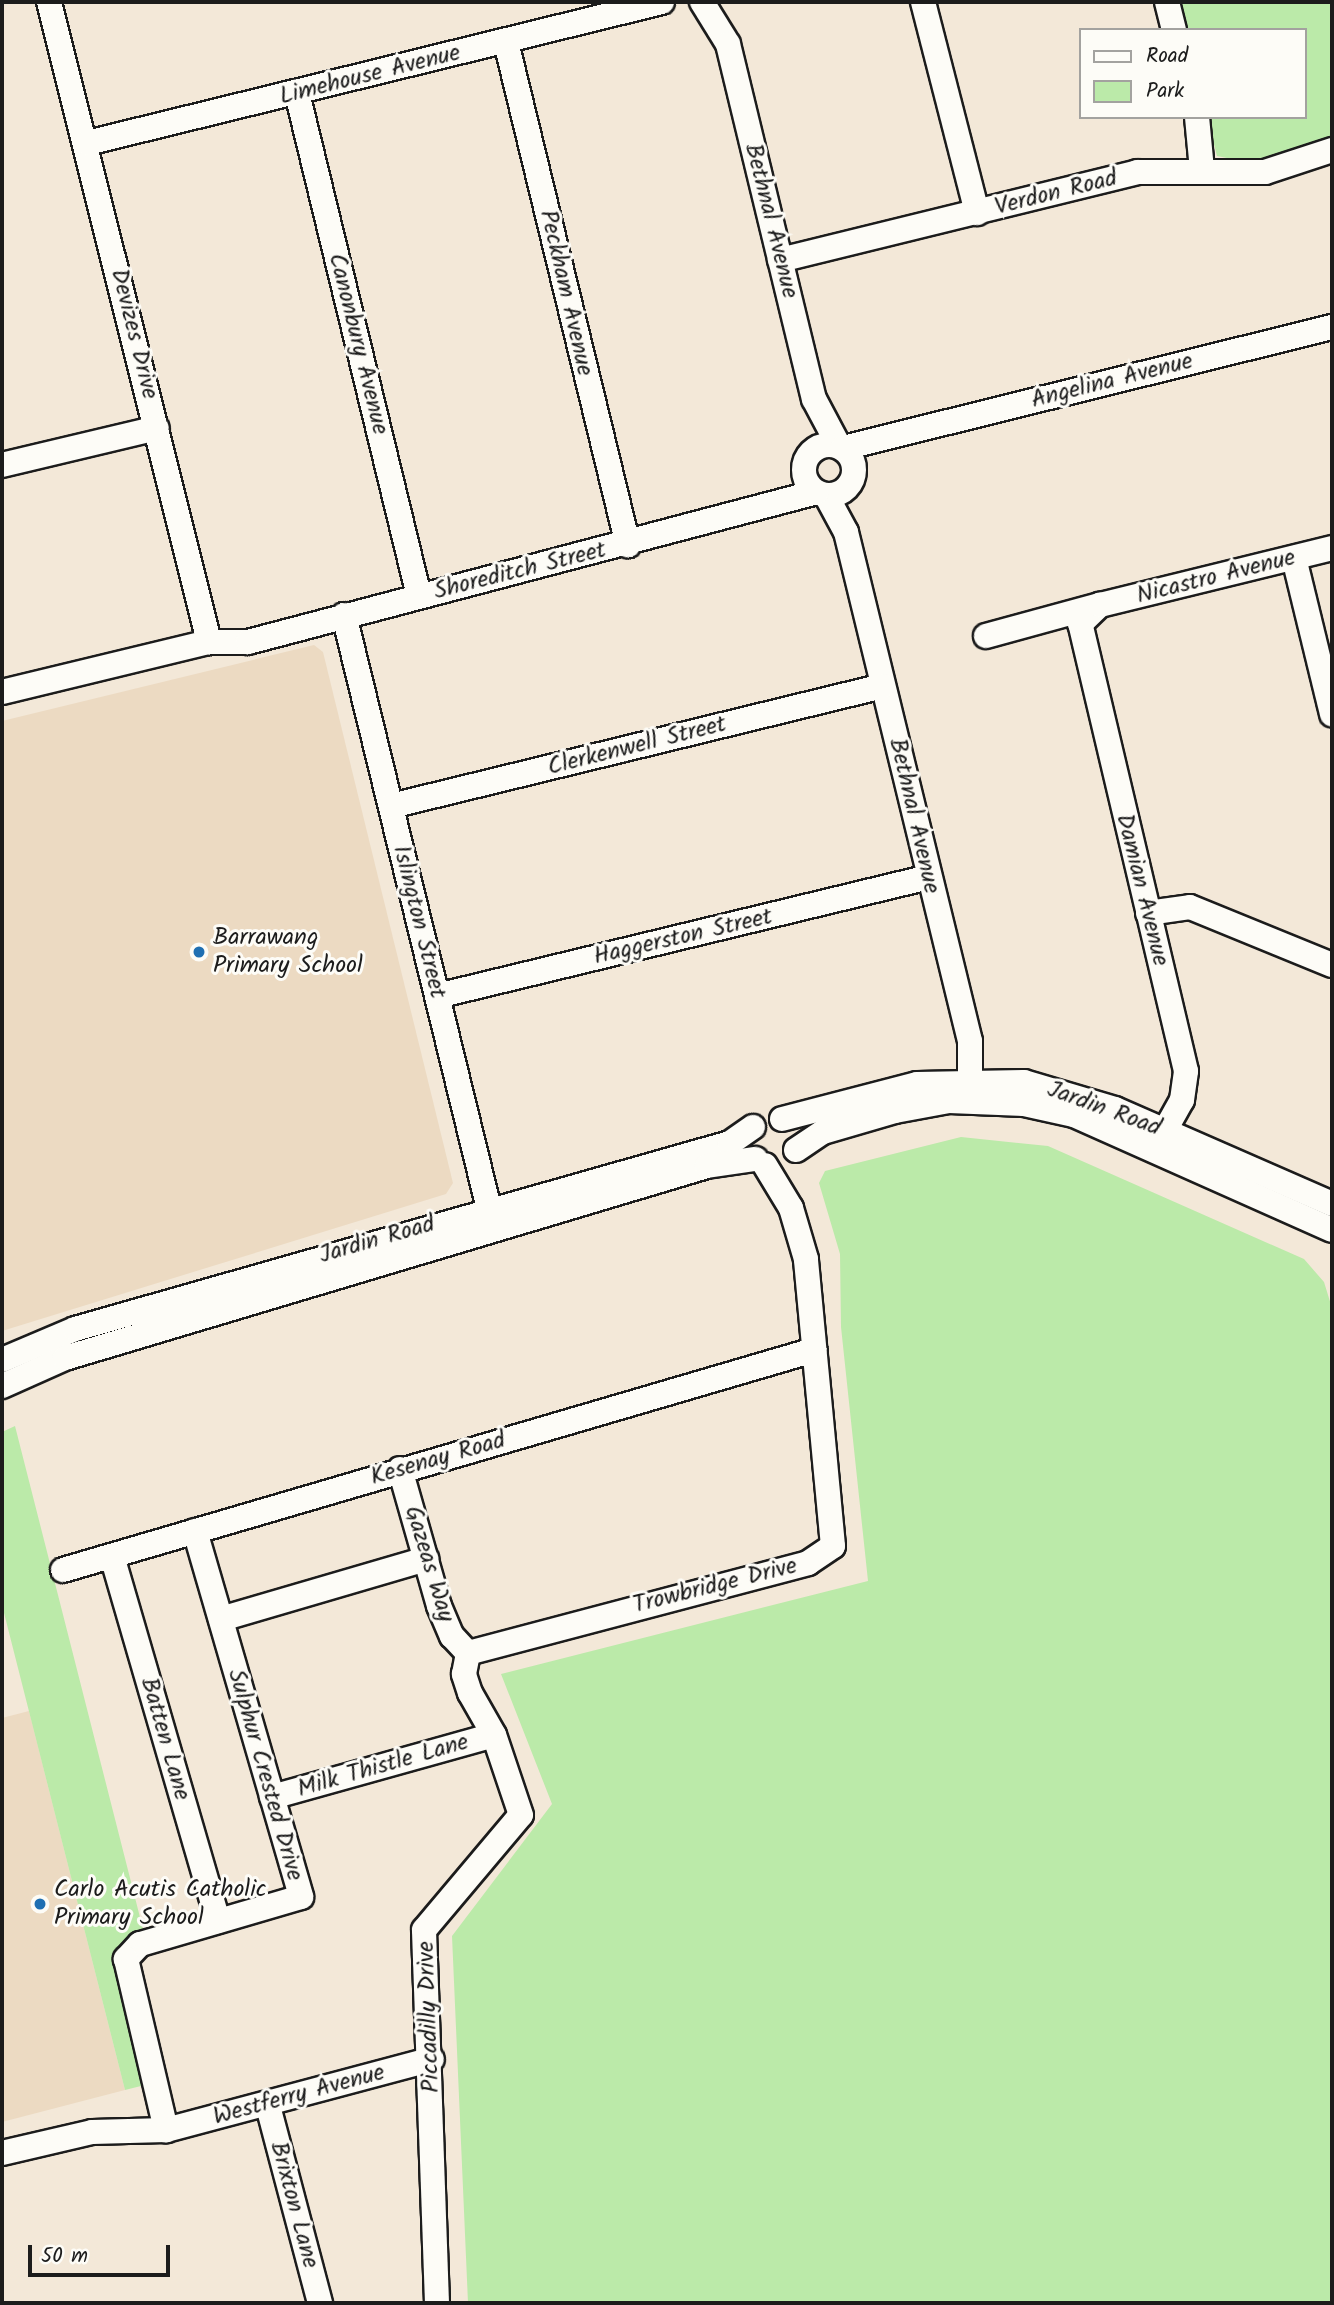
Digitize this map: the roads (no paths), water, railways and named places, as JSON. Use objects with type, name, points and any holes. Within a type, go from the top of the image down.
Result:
[{"type":"street","name":"Devizes Drive","points":[[48,2],[59,14],[207,634]]},
{"type":"street","name":"Limehouse Avenue","points":[[88,143],[657,4],[700,2]]},
{"type":"street","name":"Bethnal Avenue","points":[[700,2],[727,44]]},
{"type":"street","name":"Bethnal Avenue","points":[[716,2],[725,14],[727,44],[814,399],[854,476],[846,532]]},
{"type":"street","points":[[923,2],[977,213]]},
{"type":"street","points":[[1167,2],[1174,28]]},
{"type":"street","name":"Peckham Avenue","points":[[506,42],[628,545]]},
{"type":"street","name":"Canonbury Avenue","points":[[297,93],[419,596]]},
{"type":"street","points":[[1197,119],[1202,170]]},
{"type":"street","name":"Verdon Road","points":[[780,260],[1137,172],[1276,171],[1332,150]]},
{"type":"street","name":"Angelina Avenue","points":[[808,460],[841,447],[1332,327]]},
{"type":"street","name":"Bethnal Avenue","points":[[814,399],[808,460],[822,494],[846,532],[970,1041],[971,1090]]},
{"type":"street","points":[[2,465],[157,428]]},
{"type":"street","name":"Angelina Avenue","points":[[822,494],[854,476],[892,436]]},
{"type":"street","points":[[773,503],[808,460]]},
{"type":"street","name":"Shoreditch Street","points":[[2,691],[149,655],[207,634],[248,642],[265,633],[628,545],[773,503],[822,494]]},
{"type":"street","name":"Nicastro Avenue","points":[[986,636],[1332,548]]},
{"type":"street","points":[[1294,558],[1332,714]]},
{"type":"street","name":"Nicastro Avenue","points":[[1080,624],[1100,605]]},
{"type":"street","name":"Islington Street","points":[[344,615],[492,1218]]},
{"type":"street","name":"Damian Avenue","points":[[1080,624],[1188,1083],[1160,1140]]},
{"type":"street","name":"Clerkenwell Street","points":[[391,806],[883,687]]},
{"type":"street","name":"Haggerston Street","points":[[437,996],[929,877]]},
{"type":"street","points":[[1148,913],[1190,907],[1332,965]]},
{"type":"street","name":"Jardin Road","points":[[782,1119],[917,1084],[971,1090],[1065,1091],[1332,1230]]},
{"type":"street","name":"Jardin Road","points":[[793,1154],[850,1124],[971,1090]]},
{"type":"street","points":[[766,1118],[782,1119],[793,1128],[793,1154],[760,1162],[748,1140],[753,1127],[766,1118]]},
{"type":"street","name":"Jardin Road","points":[[2,1386],[65,1357],[730,1143],[753,1127]]},
{"type":"street","name":"Jardin Road","points":[[1160,1140],[1332,1205]]},
{"type":"street","name":"Trowbridge Drive","points":[[791,1208],[793,1154]]},
{"type":"street","name":"Jardin Road","points":[[2,1360],[75,1329],[492,1218],[707,1166],[760,1162]]},
{"type":"street","name":"Trowbridge Drive","points":[[468,1653],[808,1563],[834,1546],[806,1259],[791,1208],[760,1162]]},
{"type":"street","name":"Kesenay Road","points":[[63,1570],[400,1469],[814,1350]]},
{"type":"street","name":"Gazeas Way","points":[[400,1469],[452,1636],[468,1653]]},
{"type":"street","name":"Sulphur Crested Drive","points":[[166,2130],[127,1977],[126,1959],[140,1944],[301,1897],[195,1531]]},
{"type":"street","name":"Batten Lane","points":[[112,1556],[218,1921]]},
{"type":"street","points":[[220,1619],[426,1559]]},
{"type":"street","name":"Piccadilly Drive","points":[[437,2303],[432,2059],[424,1930],[521,1815],[494,1735],[464,1674],[468,1653]]},
{"type":"street","name":"Milk Thistle Lane","points":[[272,1797],[494,1735]]},
{"type":"street","name":"Westferry Avenue","points":[[2,2153],[92,2132],[166,2130],[268,2106],[432,2059]]},
{"type":"street","name":"Brixton Lane","points":[[268,2106],[320,2303]]},
{"type":"place","name":"Barrawang Primary School","points":[[199,952]]},
{"type":"place","name":"Carlo Acutis Catholic Primary School","points":[[40,1904]]}]
